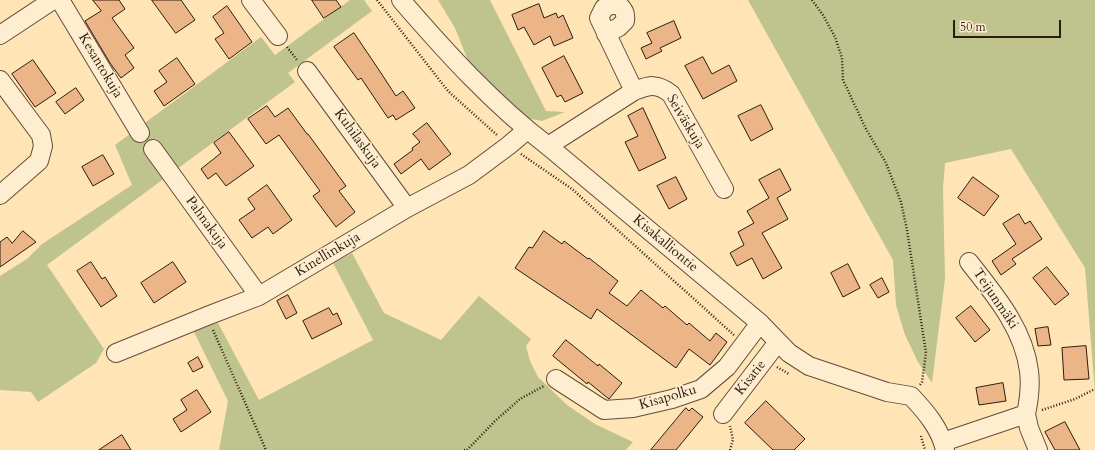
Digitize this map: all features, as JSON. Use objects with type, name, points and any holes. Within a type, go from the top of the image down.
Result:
[{"type":"street","points":[[0,35],[53,0]]},
{"type":"street","name":"Kesantokuja","points":[[60,0],[140,132]]},
{"type":"street","points":[[251,0],[278,36]]},
{"type":"street","name":"Kisakalliontie","points":[[401,0],[438,44],[490,96],[527,130],[760,323],[789,353],[809,366],[887,392],[911,396]]},
{"type":"street","points":[[606,34],[634,91]]},
{"type":"street","name":"Kuhilaskuja","points":[[306,71],[407,208]]},
{"type":"street","points":[[0,80],[41,135],[43,146],[39,161],[0,195]]},
{"type":"street","name":"Seiväskuja","points":[[548,146],[634,91],[649,85],[662,87],[671,94],[724,189]]},
{"type":"street","name":"Kinellinkuja","points":[[116,353],[259,296],[407,208],[468,175],[527,130]]},
{"type":"street","name":"Pahnakuja","points":[[153,149],[259,296]]},
{"type":"street","name":"Teijunmäki","points":[[969,262],[1005,311],[1020,338],[1029,372],[1029,394],[1026,414]]},
{"type":"street","name":"Kisapolku","points":[[556,379],[604,410],[633,408],[672,399],[701,389],[727,367],[760,323]]},
{"type":"street","name":"Kisatie","points":[[723,414],[778,342]]},
{"type":"street","points":[[911,396],[932,421],[944,446],[1026,414],[1029,428],[1038,450]]},
{"type":"path","points":[[812,0],[835,36],[842,58],[843,80],[866,129],[886,163],[901,202],[907,230],[926,353],[922,382],[917,392],[911,396]]},
{"type":"path","points":[[278,36],[306,71]]},
{"type":"path","points":[[207,316],[266,450]]},
{"type":"path","points":[[464,450],[467,450],[495,421],[520,399],[556,379]]},
{"type":"path","points":[[1026,414],[1075,399],[1095,389]]},
{"type":"path","points":[[723,414],[730,426],[733,440],[730,450]]},
{"type":"green space","points":[[350,0],[364,0],[372,11],[288,73],[295,82],[47,265],[104,349],[96,363],[38,402],[31,392],[0,390],[0,276],[27,259],[42,244],[132,185],[115,145],[261,37],[275,55]]},
{"type":"green space","points":[[438,0],[490,0],[546,111],[565,112],[542,121],[520,117],[469,63],[455,28]]},
{"type":"green space","points":[[748,0],[1095,0],[1095,392],[1085,268],[1011,149],[945,163],[943,188],[945,279],[932,383],[918,362],[905,335],[896,305],[893,260]]},
{"type":"green space","points":[[352,253],[384,313],[441,340],[479,296],[531,339],[526,346],[530,361],[538,377],[567,405],[595,424],[633,442],[626,450],[219,450],[228,401],[192,328],[218,323],[259,400],[373,340],[333,263]]},
{"type":"building","points":[[93,0],[119,0],[125,9],[112,18],[134,48],[125,55],[134,68],[121,78],[110,63],[85,21],[101,11]]},
{"type":"building","points":[[152,0],[181,0],[195,20],[176,33]]},
{"type":"building","points":[[312,0],[336,0],[341,7],[324,18]]},
{"type":"building","points":[[539,4],[544,18],[556,13],[558,18],[563,15],[573,38],[554,46],[550,36],[534,45],[524,27],[518,30],[512,15]]},
{"type":"building","points":[[227,6],[252,42],[229,59],[215,39],[224,33],[213,17]]},
{"type":"building","points":[[674,21],[681,38],[660,48],[662,51],[646,59],[641,48],[652,43],[647,33]]},
{"type":"building","points":[[354,33],[396,96],[403,91],[415,108],[396,120],[393,115],[388,118],[361,78],[358,80],[334,47]]},
{"type":"building","points":[[564,56],[583,93],[565,102],[561,95],[557,97],[542,68]]},
{"type":"building","points":[[703,57],[712,74],[729,65],[737,81],[703,99],[685,66]]},
{"type":"building","points":[[177,58],[195,84],[164,106],[154,91],[167,82],[159,71]]},
{"type":"building","points":[[33,60],[56,93],[35,107],[12,74]]},
{"type":"building","points":[[76,88],[84,100],[65,114],[56,102]]},
{"type":"building","points":[[761,105],[773,129],[751,141],[738,116]]},
{"type":"building","points":[[267,106],[275,117],[288,108],[346,186],[339,191],[355,212],[336,227],[313,196],[320,191],[279,135],[266,144],[248,119]]},
{"type":"building","points":[[643,108],[666,158],[639,171],[625,142],[638,136],[628,116]]},
{"type":"building","points":[[427,123],[451,154],[429,170],[421,159],[401,174],[394,164],[413,150],[412,148],[420,142],[413,134]]},
{"type":"building","points":[[229,132],[254,166],[226,186],[216,173],[208,179],[201,169],[221,153],[214,143]]},
{"type":"building","points":[[103,155],[114,174],[93,186],[82,167]]},
{"type":"building","points":[[780,169],[791,190],[777,198],[788,219],[762,233],[782,268],[763,279],[752,258],[737,266],[730,253],[744,245],[738,232],[754,223],[747,211],[769,198],[759,180]]},
{"type":"building","points":[[676,177],[687,199],[669,209],[657,186]]},
{"type":"building","points":[[973,177],[999,196],[984,216],[958,198]]},
{"type":"building","points":[[267,185],[292,220],[273,234],[268,227],[252,238],[239,220],[255,209],[248,199]]},
{"type":"building","points":[[1019,214],[1025,224],[1030,221],[1042,239],[1012,259],[1016,264],[1001,275],[992,261],[1016,244],[1003,224]]},
{"type":"building","points":[[23,231],[36,242],[0,267],[0,242],[7,237],[12,243]]},
{"type":"building","points":[[544,231],[562,244],[564,241],[588,259],[589,258],[618,281],[609,293],[627,306],[641,290],[663,308],[665,306],[687,325],[689,323],[710,341],[716,333],[727,342],[710,365],[689,349],[676,368],[597,309],[591,319],[515,268],[529,247],[532,248]]},
{"type":"building","points":[[91,262],[102,279],[105,277],[117,296],[101,307],[77,271]]},
{"type":"building","points":[[173,262],[186,282],[154,303],[141,283]]},
{"type":"building","points":[[848,264],[860,288],[843,297],[831,273]]},
{"type":"building","points":[[1047,267],[1069,294],[1055,305],[1033,278]]},
{"type":"building","points":[[882,278],[889,292],[878,298],[870,285]]},
{"type":"building","points":[[288,295],[297,313],[286,319],[277,301]]},
{"type":"building","points":[[971,306],[990,330],[975,342],[956,318]]},
{"type":"building","points":[[329,308],[333,315],[337,313],[342,324],[312,339],[303,321]]},
{"type":"building","points":[[1048,327],[1051,345],[1038,346],[1035,329]]},
{"type":"building","points":[[566,340],[622,383],[609,399],[588,382],[587,384],[553,356]]},
{"type":"building","points":[[1086,346],[1089,379],[1064,380],[1062,348]]},
{"type":"building","points":[[198,357],[203,367],[193,372],[188,363]]},
{"type":"building","points":[[1003,383],[1006,401],[979,405],[976,388]]},
{"type":"building","points":[[197,390],[211,412],[181,432],[173,419],[187,410],[181,400]]},
{"type":"building","points":[[766,401],[805,439],[794,450],[773,450],[745,423]]},
{"type":"building","points":[[686,408],[689,411],[692,408],[703,417],[676,450],[651,450]]},
{"type":"building","points":[[1065,422],[1080,450],[1055,450],[1045,432]]},
{"type":"building","points":[[122,435],[131,450],[99,450]]}]
